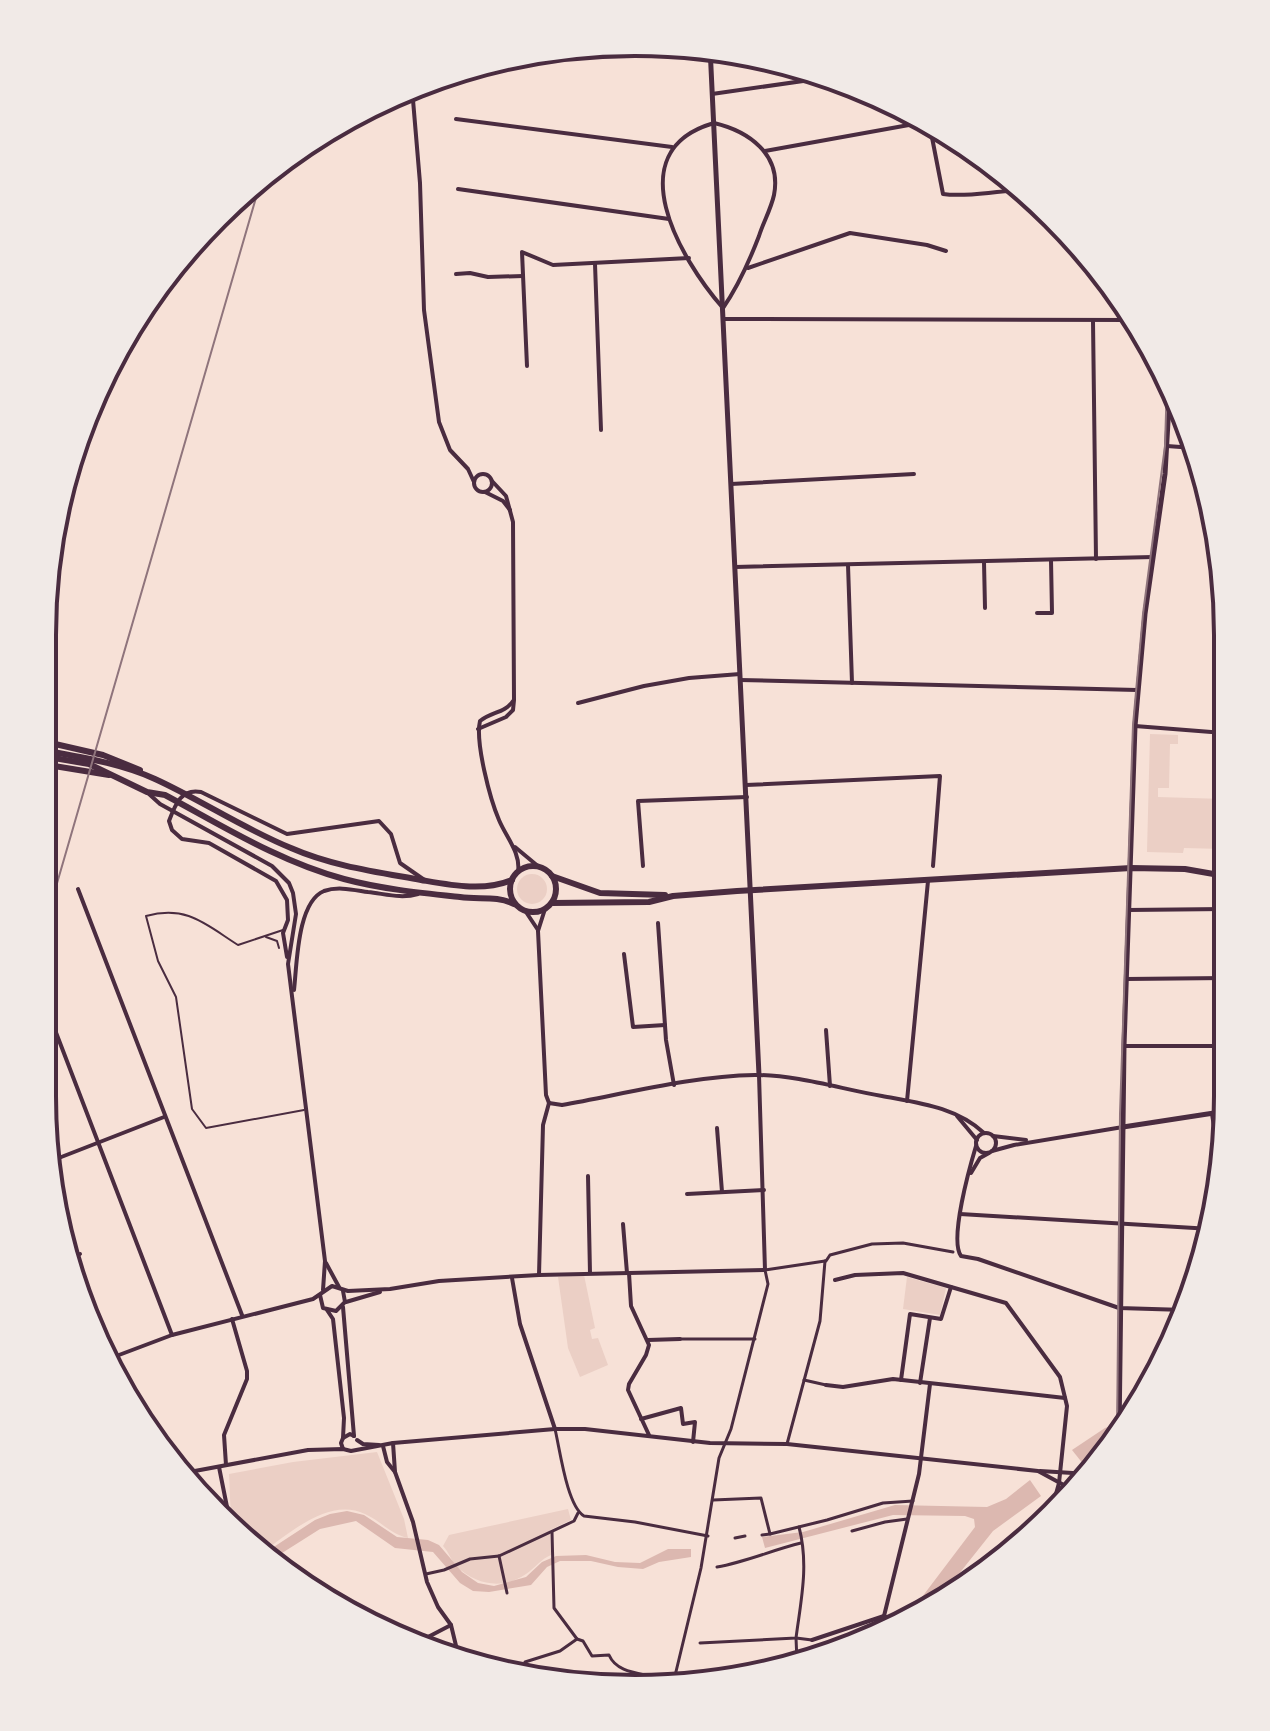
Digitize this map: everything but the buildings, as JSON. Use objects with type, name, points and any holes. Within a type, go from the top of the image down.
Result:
[{"type":"main road","points":[[56,743],[114,759],[279,843],[318,858],[454,885],[491,886],[512,880]]},
{"type":"main road","points":[[56,756],[112,764],[153,778]]},
{"type":"main road","points":[[68,758],[97,767],[147,792],[165,795],[270,851],[316,870],[357,882],[464,898],[497,898],[526,912],[539,912],[552,903],[557,890],[552,876]]},
{"type":"main road","points":[[56,766],[111,776]]},
{"type":"main road","points":[[514,904],[510,892],[512,880],[524,868],[539,867],[552,876],[600,893],[673,896],[1131,868],[1185,869],[1214,874]]},
{"type":"main road","points":[[552,903],[649,902],[673,896]]},
{"type":"street","points":[[675,1674],[708,1535],[719,1458],[727,1443],[768,1284],[711,61]]},
{"type":"street","points":[[712,94],[802,81]]},
{"type":"street","points":[[413,100],[420,183],[424,310],[440,425],[450,450],[464,465],[477,490],[503,501],[512,516]]},
{"type":"street","points":[[456,119],[673,147]]},
{"type":"street","points":[[714,123],[733,127],[751,136],[765,151],[774,171],[774,194],[747,268],[723,308],[707,290],[669,219],[661,187],[663,167],[673,147],[685,134],[714,123]]},
{"type":"street","points":[[765,151],[908,125]]},
{"type":"street","points":[[933,140],[943,194],[959,197],[1005,190]]},
{"type":"street","points":[[458,189],[669,219]]},
{"type":"street","points":[[747,268],[850,233],[946,251]]},
{"type":"street","points":[[527,366],[522,252],[553,265],[689,258]]},
{"type":"street","points":[[595,263],[601,430]]},
{"type":"street","points":[[456,274],[523,276]]},
{"type":"street","points":[[723,319],[1120,320]]},
{"type":"street","points":[[1092,320],[1096,559]]},
{"type":"street","points":[[1119,1411],[1124,1046],[1135,726],[1169,410]]},
{"type":"street","points":[[1167,446],[1182,447]]},
{"type":"street","points":[[464,465],[488,476],[506,496],[512,516],[513,710],[506,717],[478,729],[479,745],[497,816],[519,861],[518,872]]},
{"type":"street","points":[[474,482],[483,474]]},
{"type":"street","points":[[731,484],[914,474]]},
{"type":"street","points":[[485,492],[492,481]]},
{"type":"street","points":[[735,567],[1153,557]]},
{"type":"street","points":[[1037,613],[1052,613],[1051,560]]},
{"type":"street","points":[[984,562],[985,608]]},
{"type":"street","points":[[848,565],[852,683]]},
{"type":"street","points":[[578,703],[689,678],[1137,690]]},
{"type":"street","points":[[1135,726],[1214,732]]},
{"type":"street","points":[[746,785],[940,776],[933,866]]},
{"type":"street","points":[[343,1449],[344,1418],[333,1323],[321,1303],[324,1259],[284,929],[288,920],[287,900],[276,881],[209,843],[182,839],[172,830],[170,818],[183,794],[188,791],[201,792],[287,834],[379,821],[391,834],[400,863],[425,880]]},
{"type":"street","points":[[147,792],[160,804],[272,866],[289,883],[296,914],[288,964]]},
{"type":"street","points":[[643,866],[638,801],[747,797]]},
{"type":"street","points":[[513,846],[539,867]]},
{"type":"street","points":[[907,1101],[928,881]]},
{"type":"street","points":[[293,1000],[299,941],[308,909],[316,896],[339,888],[402,897],[423,892]]},
{"type":"street","points":[[78,889],[242,1315]]},
{"type":"street","points":[[539,1275],[543,1125],[549,1103],[546,1095],[538,931],[545,909]]},
{"type":"street","points":[[1128,910],[1214,909]]},
{"type":"street","points":[[526,912],[538,931]]},
{"type":"street","points":[[658,923],[665,1025],[674,1085]]},
{"type":"street","points":[[624,954],[633,1027],[665,1025]]},
{"type":"street","points":[[1126,979],[1214,978]]},
{"type":"street","points":[[826,1030],[830,1086]]},
{"type":"street","points":[[56,1033],[172,1335]]},
{"type":"street","points":[[1124,1046],[1214,1046]]},
{"type":"street","points":[[549,1103],[562,1105],[718,1078],[759,1075],[907,1101],[952,1112],[993,1136],[1033,1141]]},
{"type":"street","points":[[952,1112],[969,1127],[980,1151],[991,1152]]},
{"type":"street","points":[[969,1178],[980,1158],[1033,1141],[1211,1113],[1213,1126]]},
{"type":"street","points":[[59,1158],[164,1117]]},
{"type":"street","points":[[717,1128],[722,1192]]},
{"type":"street","points":[[955,1252],[976,1143],[984,1133]]},
{"type":"street","points":[[991,1152],[996,1145],[993,1136]]},
{"type":"street","points":[[588,1176],[590,1274]]},
{"type":"street","points":[[687,1194],[764,1190]]},
{"type":"street","points":[[960,1214],[1198,1228]]},
{"type":"street","points":[[623,1224],[631,1306],[648,1340],[646,1355],[629,1384],[630,1398],[649,1435]]},
{"type":"street","points":[[787,1444],[820,1321],[825,1261],[830,1255],[872,1244],[903,1243],[955,1252],[1121,1309],[1173,1310]]},
{"type":"street","points":[[324,1259],[341,1289],[344,1305],[356,1448]]},
{"type":"street","points":[[118,1355],[172,1335],[242,1315],[309,1301],[330,1286],[341,1289],[390,1289],[439,1281],[539,1275],[765,1270],[825,1261]]},
{"type":"street","points":[[824,1282],[855,1275],[903,1273],[1006,1303],[1060,1377],[1068,1415],[1057,1491]]},
{"type":"street","points":[[512,1277],[520,1324],[555,1429],[572,1501],[578,1513],[714,1534]]},
{"type":"street","points":[[901,1380],[910,1314],[941,1319],[951,1287]]},
{"type":"street","points":[[327,1310],[336,1311],[344,1305],[390,1289]]},
{"type":"street","points":[[920,1383],[930,1317]]},
{"type":"street","points":[[226,1465],[224,1435],[245,1385],[247,1371],[232,1318]]},
{"type":"street","points":[[648,1340],[755,1339]]},
{"type":"street","points":[[804,1380],[843,1387],[901,1380],[1065,1398]]},
{"type":"street","points":[[700,1643],[796,1638],[812,1640],[884,1616],[922,1457],[930,1384]]},
{"type":"street","points":[[641,1419],[681,1408],[683,1424],[695,1422],[693,1442]]},
{"type":"street","points":[[195,1471],[302,1450],[351,1451],[393,1443],[585,1429],[693,1442],[787,1444],[1074,1473]]},
{"type":"street","points":[[343,1438],[350,1434],[363,1444],[381,1445]]},
{"type":"street","points":[[393,1443],[395,1472],[415,1528],[427,1582],[438,1607],[451,1625],[456,1646]]},
{"type":"street","points":[[381,1445],[387,1462],[395,1472]]},
{"type":"street","points":[[219,1467],[227,1506]]},
{"type":"street","points":[[1038,1471],[1063,1485]]},
{"type":"street","points":[[713,1500],[761,1498],[770,1534]]},
{"type":"street","points":[[762,1535],[799,1529],[892,1501],[912,1502]]},
{"type":"street","points":[[425,1574],[470,1559],[499,1556],[574,1521],[578,1513]]},
{"type":"street","points":[[852,1531],[908,1517]]},
{"type":"street","points":[[797,1651],[796,1638],[804,1599],[799,1529]]},
{"type":"street","points":[[552,1532],[555,1614],[577,1639],[583,1641],[592,1656],[609,1655],[612,1663],[629,1672],[644,1675]]},
{"type":"street","points":[[735,1538],[745,1536]]},
{"type":"street","points":[[717,1567],[742,1563],[767,1551],[802,1542]]},
{"type":"street","points":[[499,1556],[507,1593]]},
{"type":"street","points":[[429,1637],[451,1625]]},
{"type":"street","points":[[525,1662],[560,1651],[577,1639]]},
{"type":"lane","points":[[284,929],[238,945],[189,914],[177,911],[146,916],[158,961],[176,997],[192,1109],[206,1128],[307,1110]]},
{"type":"lane","points":[[264,937],[277,941],[279,948]]},
{"type":"shaded area","points":[[1150,734],[1178,735],[1178,744],[1170,744],[1169,788],[1158,788],[1158,797],[1214,799],[1214,849],[1184,848],[1183,853],[1147,852]]},
{"type":"shaded area","points":[[532,874],[542,879],[547,889],[542,899],[532,904],[522,899],[517,889],[522,879]]},
{"type":"shaded area","points":[[584,1275],[595,1328],[590,1330],[592,1339],[598,1338],[608,1365],[580,1377],[568,1348],[558,1277]]},
{"type":"shaded area","points":[[907,1277],[946,1288],[940,1315],[903,1309]]},
{"type":"shaded area","points":[[1110,1426],[1082,1463],[1072,1450]]},
{"type":"shaded area","points":[[377,1452],[404,1519],[408,1538],[365,1514],[338,1510],[312,1519],[271,1546],[231,1510],[229,1474],[293,1462]]},
{"type":"shaded area","points":[[1030,1480],[1041,1496],[993,1531],[956,1578],[921,1599],[975,1527],[974,1519],[965,1516],[893,1515],[765,1548],[762,1537],[803,1532],[895,1505],[987,1507],[1006,1499]]},
{"type":"shaded area","points":[[568,1509],[571,1520],[550,1530],[551,1555],[526,1574],[508,1582],[490,1583],[473,1578],[457,1567],[443,1546],[449,1535]]},
{"type":"shaded area","points":[[347,1511],[364,1515],[397,1537],[428,1540],[439,1545],[462,1572],[478,1583],[494,1586],[526,1577],[542,1562],[556,1556],[586,1555],[615,1562],[640,1563],[668,1549],[691,1549],[691,1557],[659,1562],[643,1569],[591,1561],[560,1561],[547,1567],[531,1585],[489,1592],[473,1591],[460,1583],[433,1552],[395,1548],[356,1521],[320,1529],[281,1554],[273,1547],[315,1520]]},
{"type":"tram line","points":[[1117,1416],[1120,1114],[1133,725],[1143,614],[1165,446],[1166,405]]},
{"type":"railway","points":[[56,887],[256,198]]}]
